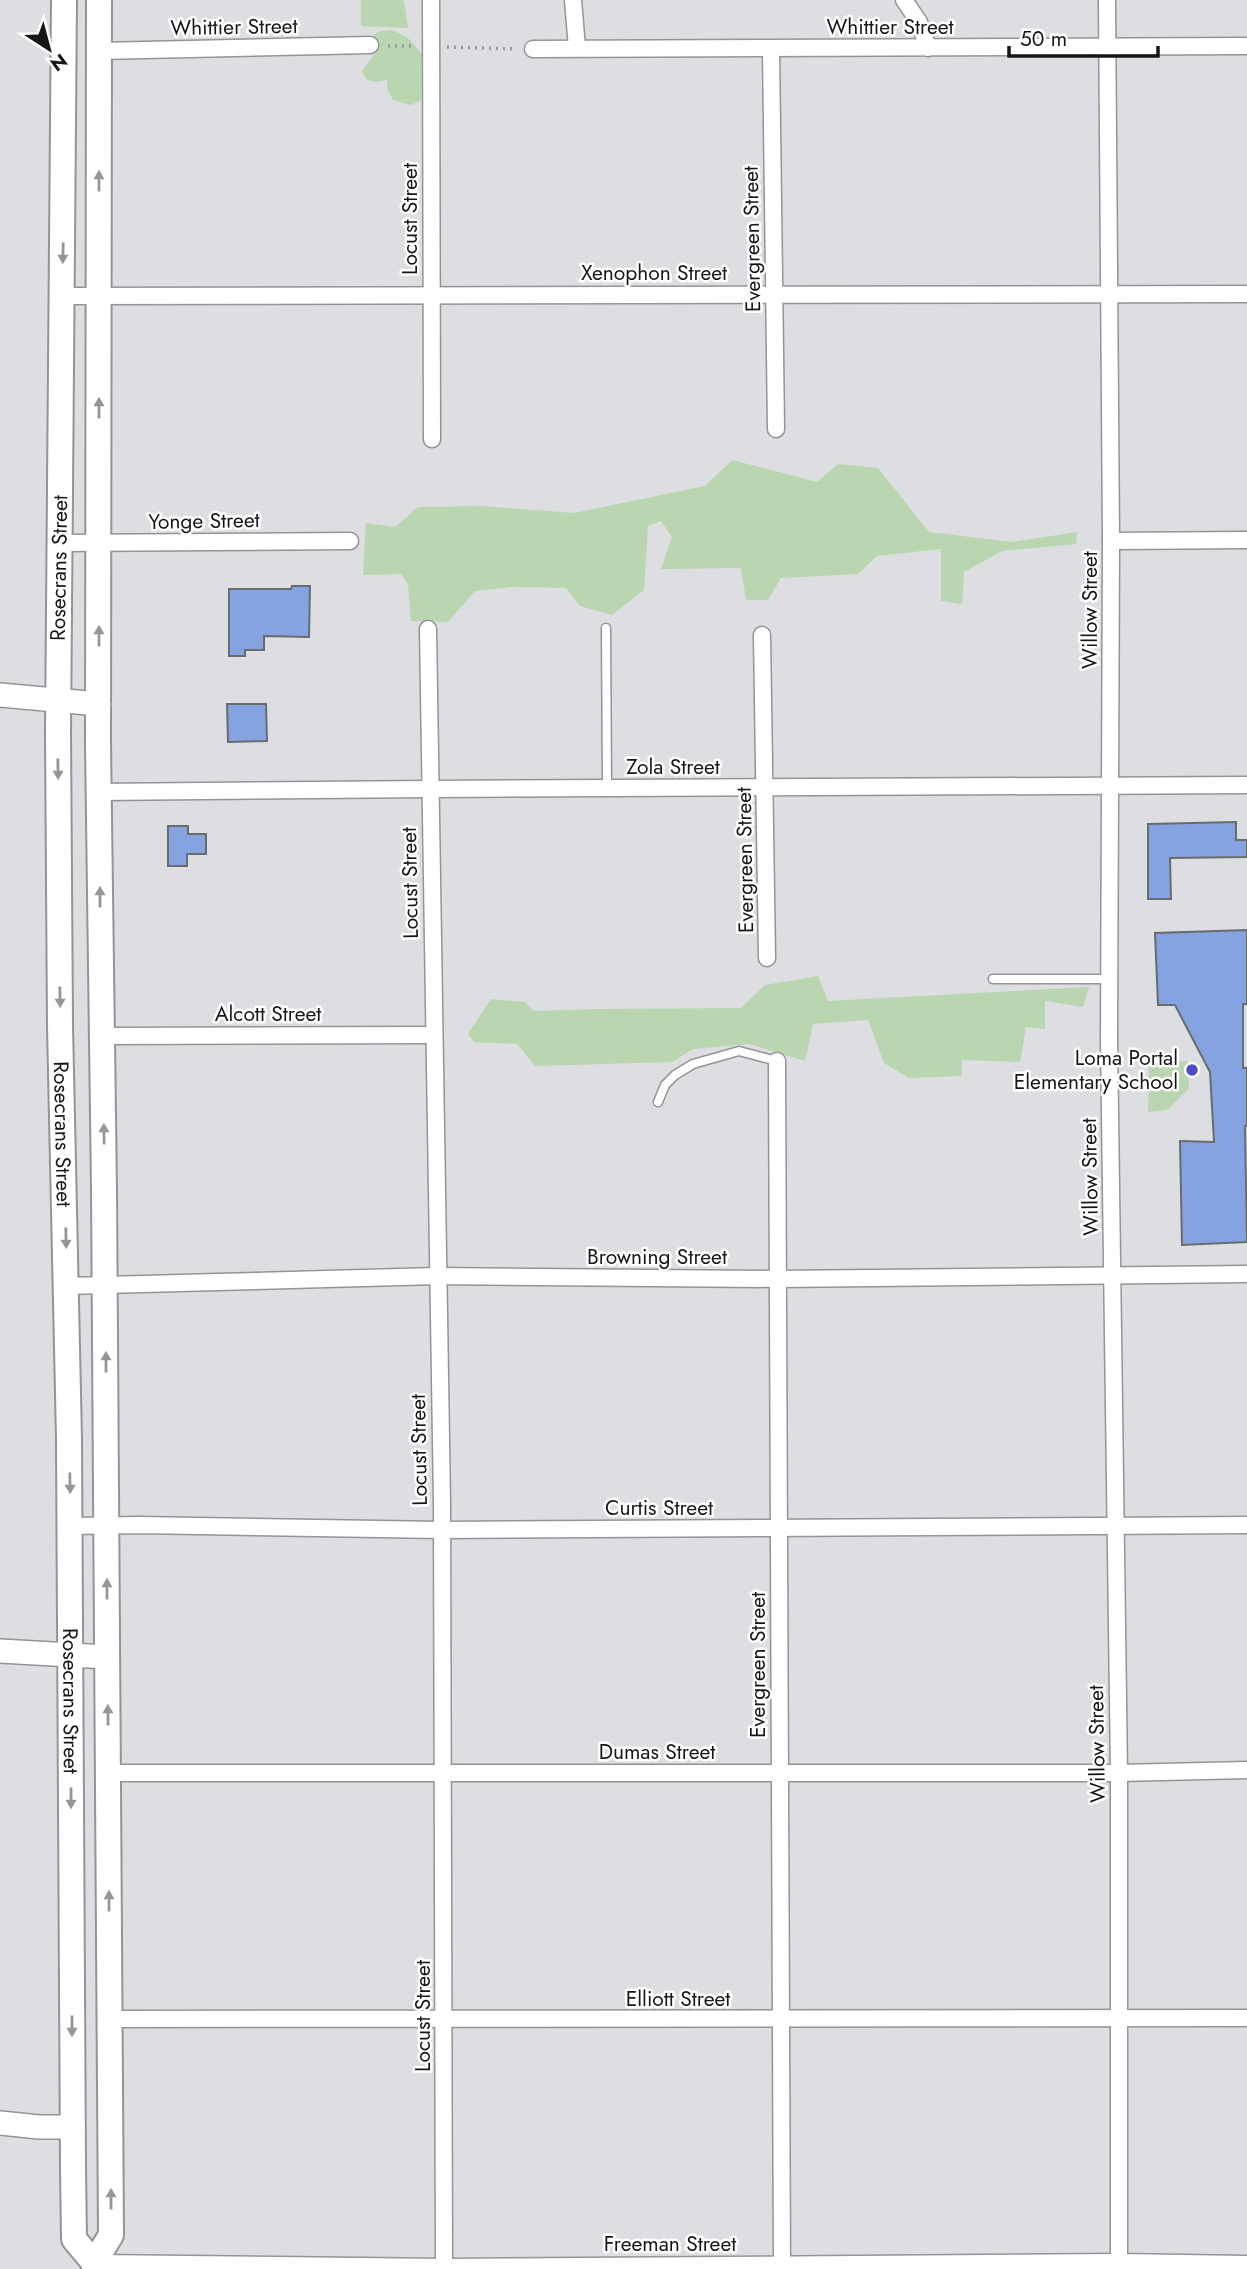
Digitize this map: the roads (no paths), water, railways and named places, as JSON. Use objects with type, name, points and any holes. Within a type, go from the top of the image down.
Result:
[{"type":"main road","name":"Rosecrans Street","points":[[64,0],[58,701],[60,1027],[70,1527],[74,2239],[94,2266],[111,2235],[99,792],[99,0]]},
{"type":"street","name":"Locust Street","points":[[431,0],[432,439]]},
{"type":"street","points":[[573,0],[576,48]]},
{"type":"street","points":[[904,0],[919,22],[928,48]]},
{"type":"street","name":"Willow Street","points":[[1107,0],[1112,786],[1110,979],[1119,1773],[1119,2266]]},
{"type":"street","name":"Whittier Street","points":[[99,51],[370,45]]},
{"type":"street","name":"Whittier Street","points":[[533,49],[1247,46]]},
{"type":"street","name":"Evergreen Street","points":[[771,49],[776,429]]},
{"type":"street","name":"Xenophon Street","points":[[62,296],[1247,294]]},
{"type":"street","points":[[1111,541],[1247,540]]},
{"type":"street","name":"Yonge Street","points":[[58,543],[350,541]]},
{"type":"street","name":"Locust Street","points":[[428,629],[441,1530],[444,2268]]},
{"type":"street","name":"Evergreen Street","points":[[762,635],[767,958]]},
{"type":"street","points":[[0,695],[99,704]]},
{"type":"street","name":"Zola Street","points":[[99,792],[1247,785]]},
{"type":"street","name":"Alcott Street","points":[[103,1035],[434,1035]]},
{"type":"street","name":"Evergreen Street","points":[[777,1061],[782,2267]]},
{"type":"street","name":"Browning Street","points":[[66,1286],[437,1276],[777,1279],[1247,1274]]},
{"type":"street","name":"Curtis Street","points":[[70,1527],[441,1530],[1247,1525]]},
{"type":"street","points":[[0,1651],[106,1657]]},
{"type":"street","name":"Dumas Street","points":[[109,1773],[1119,1773],[1247,1770]]},
{"type":"street","name":"Elliott Street","points":[[109,2019],[1247,2018]]},
{"type":"street","points":[[0,2123],[73,2127]]},
{"type":"street","name":"Freeman Street","points":[[94,2266],[444,2268],[1247,2264]]},
{"type":"lane","points":[[606,628],[607,788]]},
{"type":"lane","points":[[993,979],[1110,979]]},
{"type":"lane","points":[[658,1102],[665,1085],[693,1064],[739,1051],[777,1061]]},
{"type":"place","name":"Loma Portal Elementary School","points":[[1192,1070]]}]
